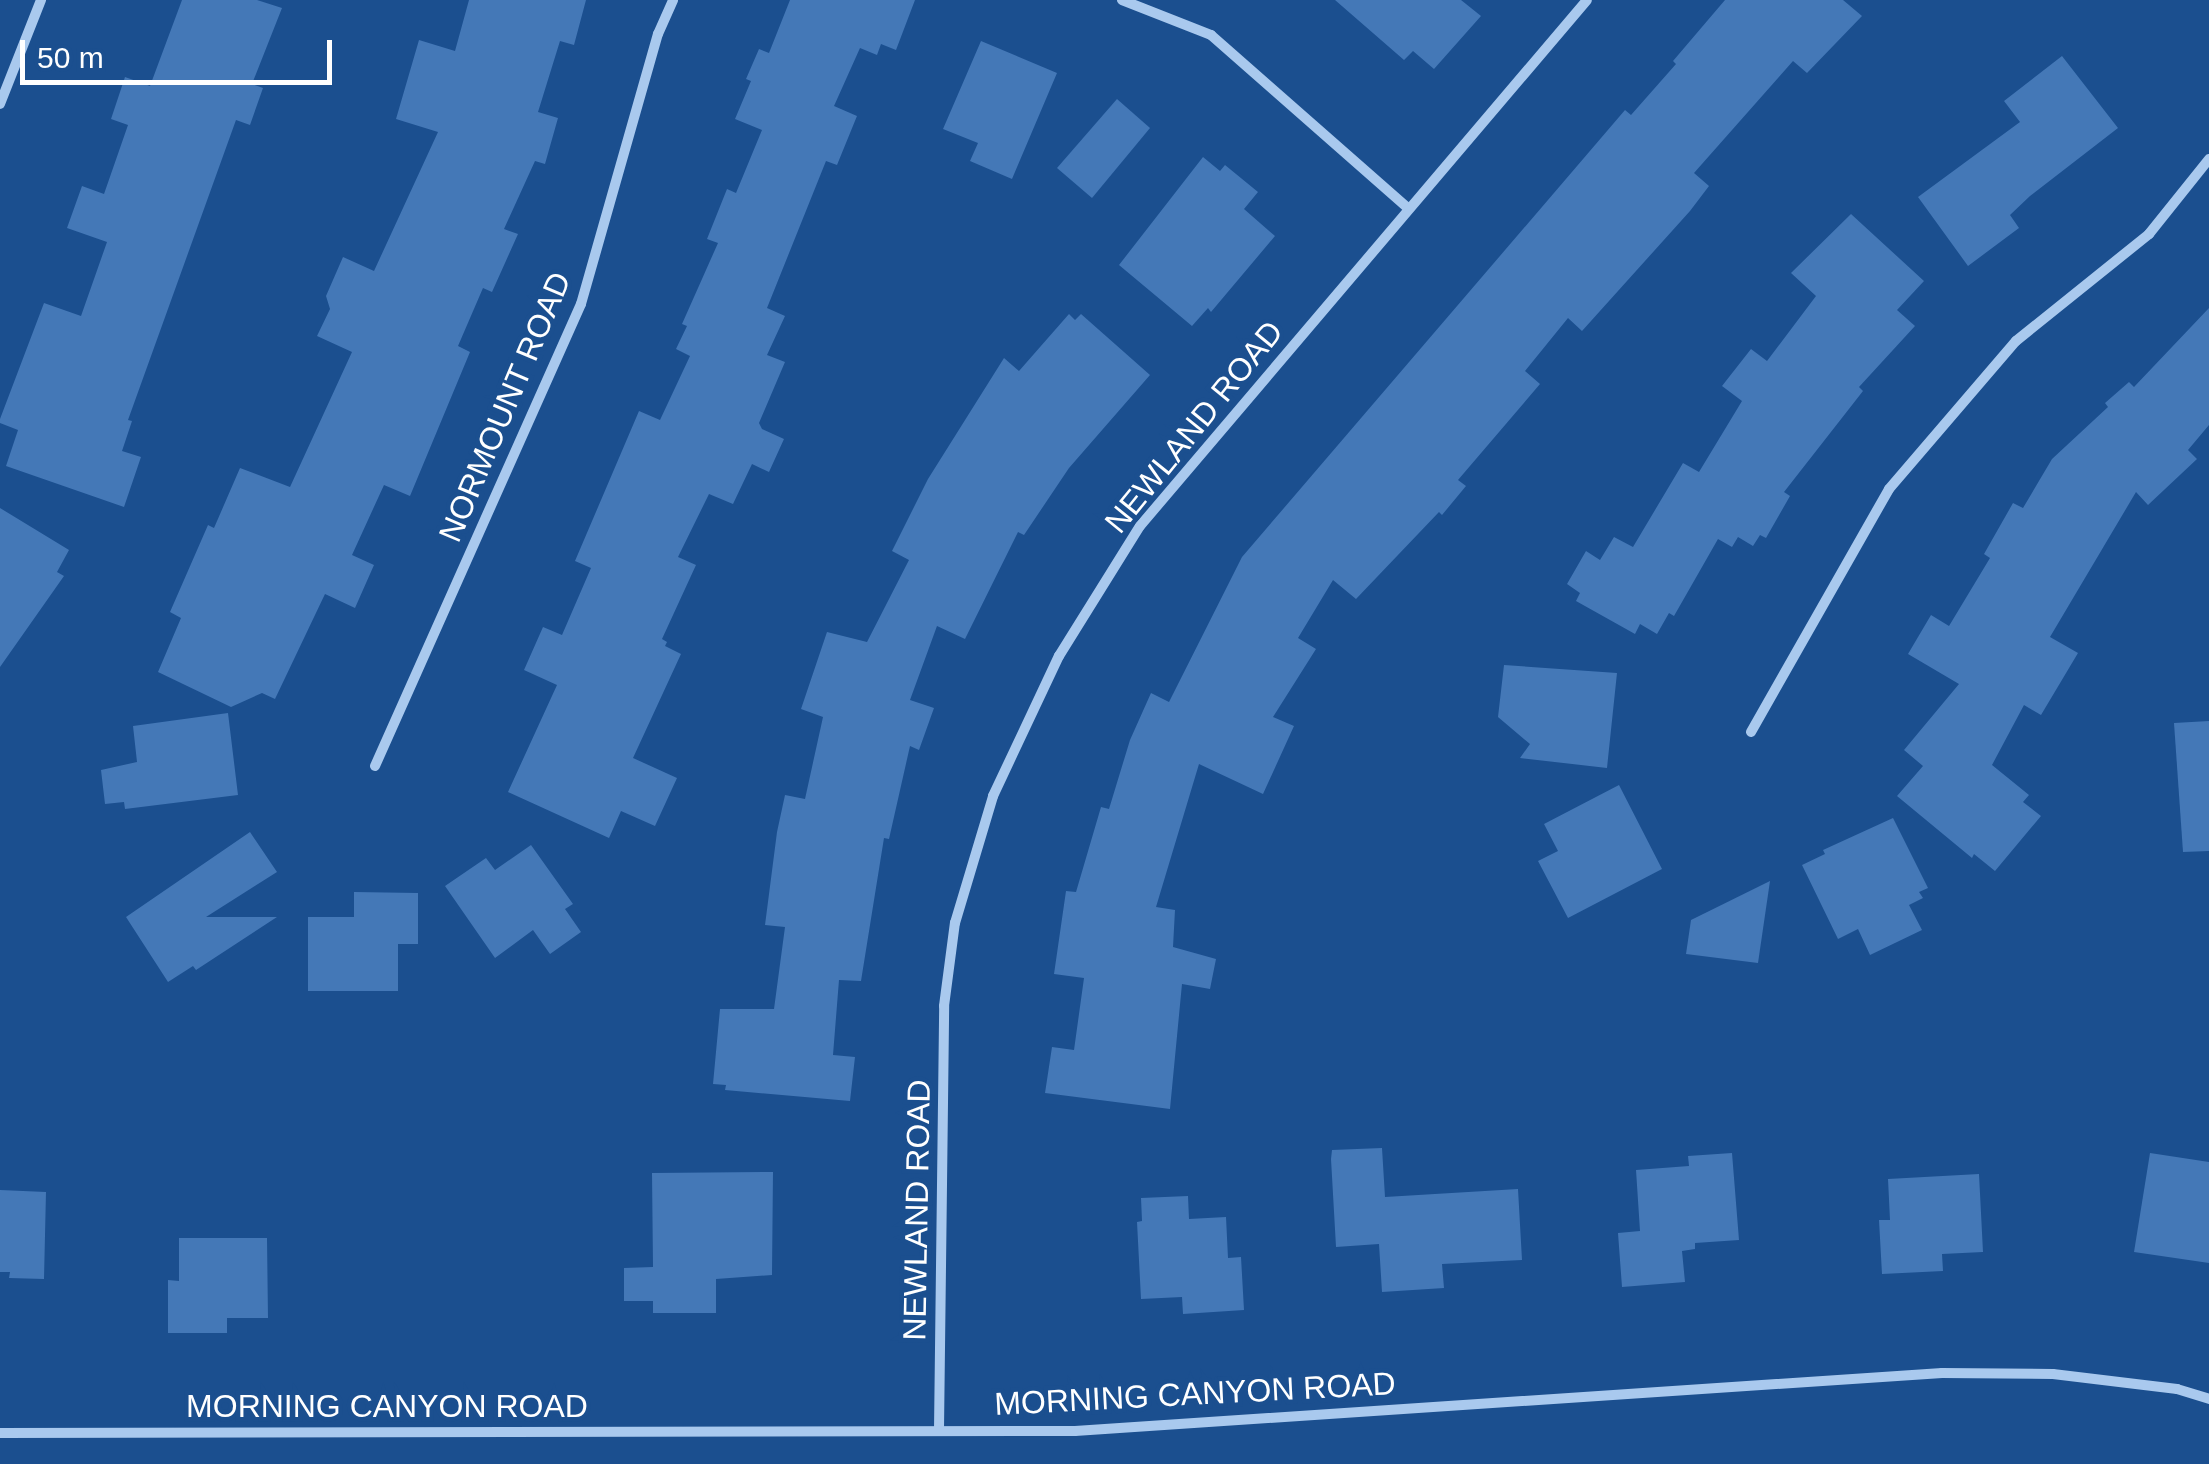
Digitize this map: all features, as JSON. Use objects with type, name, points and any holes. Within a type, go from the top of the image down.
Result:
[{"type":"street","points":[[0,104],[41,0]]},
{"type":"street","name":"NORMOUNT ROAD","points":[[375,766],[581,304],[658,34],[673,0]]},
{"type":"street","points":[[1122,0],[1211,35],[1408,208]]},
{"type":"street","name":"NEWLAND ROAD","points":[[939,1430],[944,1006],[956,923],[993,796],[1059,656],[1140,526],[1587,0]]},
{"type":"street","points":[[1752,732],[1889,489],[2016,341],[2149,234],[2209,159]]},
{"type":"street","name":"MORNING CANYON ROAD","points":[[0,1433],[1075,1431],[1942,1373],[2053,1374],[2177,1389],[2209,1399]]},
{"type":"building","points":[[182,0],[257,0],[282,8],[252,84],[263,88],[250,125],[236,120],[128,420],[132,421],[122,451],[141,457],[124,507],[6,466],[18,430],[0,423],[0,419],[44,303],[81,316],[107,242],[67,228],[82,186],[104,194],[128,125],[111,119],[125,77],[150,86]]},
{"type":"building","points":[[469,0],[586,0],[574,45],[560,41],[538,112],[558,118],[545,164],[535,161],[504,229],[518,234],[492,292],[483,288],[458,346],[470,352],[410,496],[384,485],[352,555],[374,565],[355,608],[325,594],[275,699],[262,693],[231,707],[158,672],[181,618],[170,612],[208,525],[214,528],[240,468],[290,487],[352,352],[317,336],[330,309],[326,296],[343,257],[374,271],[438,132],[396,119],[419,40],[455,51]]},
{"type":"building","points":[[790,0],[915,0],[896,50],[881,44],[877,55],[860,48],[834,106],[857,116],[837,165],[826,161],[767,308],[785,316],[767,355],[785,362],[759,423],[762,429],[784,439],[769,472],[752,464],[733,504],[709,494],[678,557],[696,565],[662,639],[667,642],[665,646],[681,654],[633,758],[677,778],[655,826],[621,811],[609,838],[508,792],[557,685],[524,670],[543,627],[562,635],[591,568],[575,561],[639,411],[660,420],[690,356],[676,349],[687,326],[682,324],[718,243],[707,239],[727,189],[736,193],[762,130],[735,119],[751,81],[746,79],[759,49],[769,53]]},
{"type":"building","points":[[1335,0],[1461,0],[1481,16],[1434,69],[1413,51],[1404,60]]},
{"type":"building","points":[[1725,0],[1843,0],[1862,16],[1807,73],[1793,61],[1694,173],[1709,186],[1690,211],[1582,331],[1568,318],[1525,371],[1540,384],[1458,480],[1466,486],[1442,515],[1439,512],[1356,599],[1333,580],[1298,638],[1316,649],[1273,717],[1294,726],[1263,794],[1199,764],[1156,907],[1175,910],[1173,947],[1216,959],[1210,989],[1182,984],[1170,1109],[1045,1093],[1052,1047],[1074,1050],[1084,978],[1054,974],[1066,891],[1076,892],[1101,807],[1109,809],[1130,740],[1151,693],[1169,702],[1242,557],[1625,110],[1631,115],[1676,64],[1673,61]]},
{"type":"building","points":[[981,41],[1057,73],[1012,179],[970,161],[978,143],[943,129]]},
{"type":"building","points":[[2062,56],[2118,128],[2030,196],[2010,215],[2019,228],[1968,266],[1918,197],[2020,122],[2004,101]]},
{"type":"building","points":[[1117,99],[1150,128],[1092,198],[1057,168]]},
{"type":"building","points":[[1203,157],[1220,171],[1225,165],[1258,192],[1244,209],[1275,236],[1211,312],[1208,308],[1192,326],[1119,265]]},
{"type":"building","points":[[1851,214],[1924,281],[1897,310],[1915,326],[1859,387],[1863,391],[1784,492],[1790,496],[1766,538],[1760,535],[1753,546],[1738,537],[1732,547],[1718,539],[1674,616],[1669,613],[1657,634],[1640,624],[1635,634],[1576,601],[1580,593],[1567,584],[1586,551],[1600,560],[1614,537],[1633,547],[1683,463],[1699,472],[1742,401],[1722,386],[1751,349],[1767,361],[1816,296],[1791,273]]},
{"type":"building","points":[[2209,308],[2209,425],[2188,450],[2197,459],[2148,505],[2136,492],[2050,637],[2078,653],[2041,715],[2024,705],[1992,765],[2029,795],[2023,802],[2041,816],[1995,871],[1974,854],[1972,858],[1897,796],[1923,766],[1904,750],[1959,684],[1908,654],[1931,615],[1949,626],[1990,558],[1984,554],[2013,503],[2023,508],[2052,459],[2108,407],[2105,403],[2129,382],[2134,387]]},
{"type":"building","points":[[1069,314],[1075,320],[1081,314],[1150,375],[1069,468],[1024,535],[1018,532],[965,639],[937,626],[910,700],[934,708],[919,750],[910,746],[889,839],[884,838],[861,981],[839,980],[833,1055],[855,1057],[850,1101],[725,1090],[726,1085],[713,1084],[720,1009],[774,1009],[785,927],[765,925],[777,832],[785,795],[805,799],[823,717],[801,709],[827,632],[867,642],[909,560],[892,551],[928,479],[1004,358],[1019,371]]},
{"type":"building","points":[[0,508],[69,550],[57,572],[64,576],[0,667]]},
{"type":"building","points":[[1504,665],[1617,673],[1607,768],[1520,758],[1530,744],[1498,717]]},
{"type":"building","points":[[228,713],[238,795],[125,809],[124,802],[105,804],[101,770],[137,762],[133,726]]},
{"type":"building","points":[[2209,721],[2209,851],[2183,852],[2174,723]]},
{"type":"building","points":[[1619,785],[1662,869],[1568,918],[1538,861],[1558,851],[1544,824]]},
{"type":"building","points":[[1893,818],[1928,888],[1919,892],[1923,898],[1909,905],[1922,930],[1870,955],[1858,929],[1838,939],[1802,865],[1825,854],[1823,850]]},
{"type":"building","points":[[250,832],[277,872],[206,917],[277,917],[196,970],[193,966],[168,982],[126,917]]},
{"type":"building","points":[[531,845],[573,904],[565,909],[581,932],[550,954],[533,930],[495,958],[445,886],[486,858],[495,870]]},
{"type":"building","points":[[1770,881],[1758,963],[1686,954],[1691,920]]},
{"type":"building","points":[[354,892],[418,893],[418,944],[398,944],[398,991],[308,991],[308,917],[354,917]]},
{"type":"building","points":[[1382,1148],[1385,1197],[1518,1189],[1522,1260],[1442,1264],[1444,1288],[1382,1292],[1379,1244],[1336,1247],[1331,1159],[1332,1150]]},
{"type":"building","points":[[1732,1153],[1739,1240],[1695,1243],[1695,1249],[1682,1251],[1685,1282],[1622,1287],[1618,1233],[1640,1231],[1636,1170],[1689,1166],[1688,1156]]},
{"type":"building","points":[[2150,1153],[2209,1162],[2209,1263],[2134,1252]]},
{"type":"building","points":[[773,1172],[772,1275],[716,1279],[716,1313],[653,1313],[653,1301],[624,1301],[624,1268],[653,1267],[652,1173]]},
{"type":"building","points":[[1979,1174],[1983,1252],[1942,1254],[1943,1271],[1882,1274],[1879,1220],[1890,1220],[1888,1179]]},
{"type":"building","points":[[0,1190],[46,1192],[44,1279],[9,1278],[10,1272],[0,1272]]},
{"type":"building","points":[[1188,1196],[1189,1219],[1226,1217],[1228,1258],[1241,1257],[1244,1310],[1183,1314],[1182,1297],[1141,1299],[1137,1222],[1142,1221],[1141,1198]]},
{"type":"building","points":[[179,1238],[267,1238],[268,1318],[227,1318],[227,1333],[168,1333],[168,1280],[179,1281]]}]
